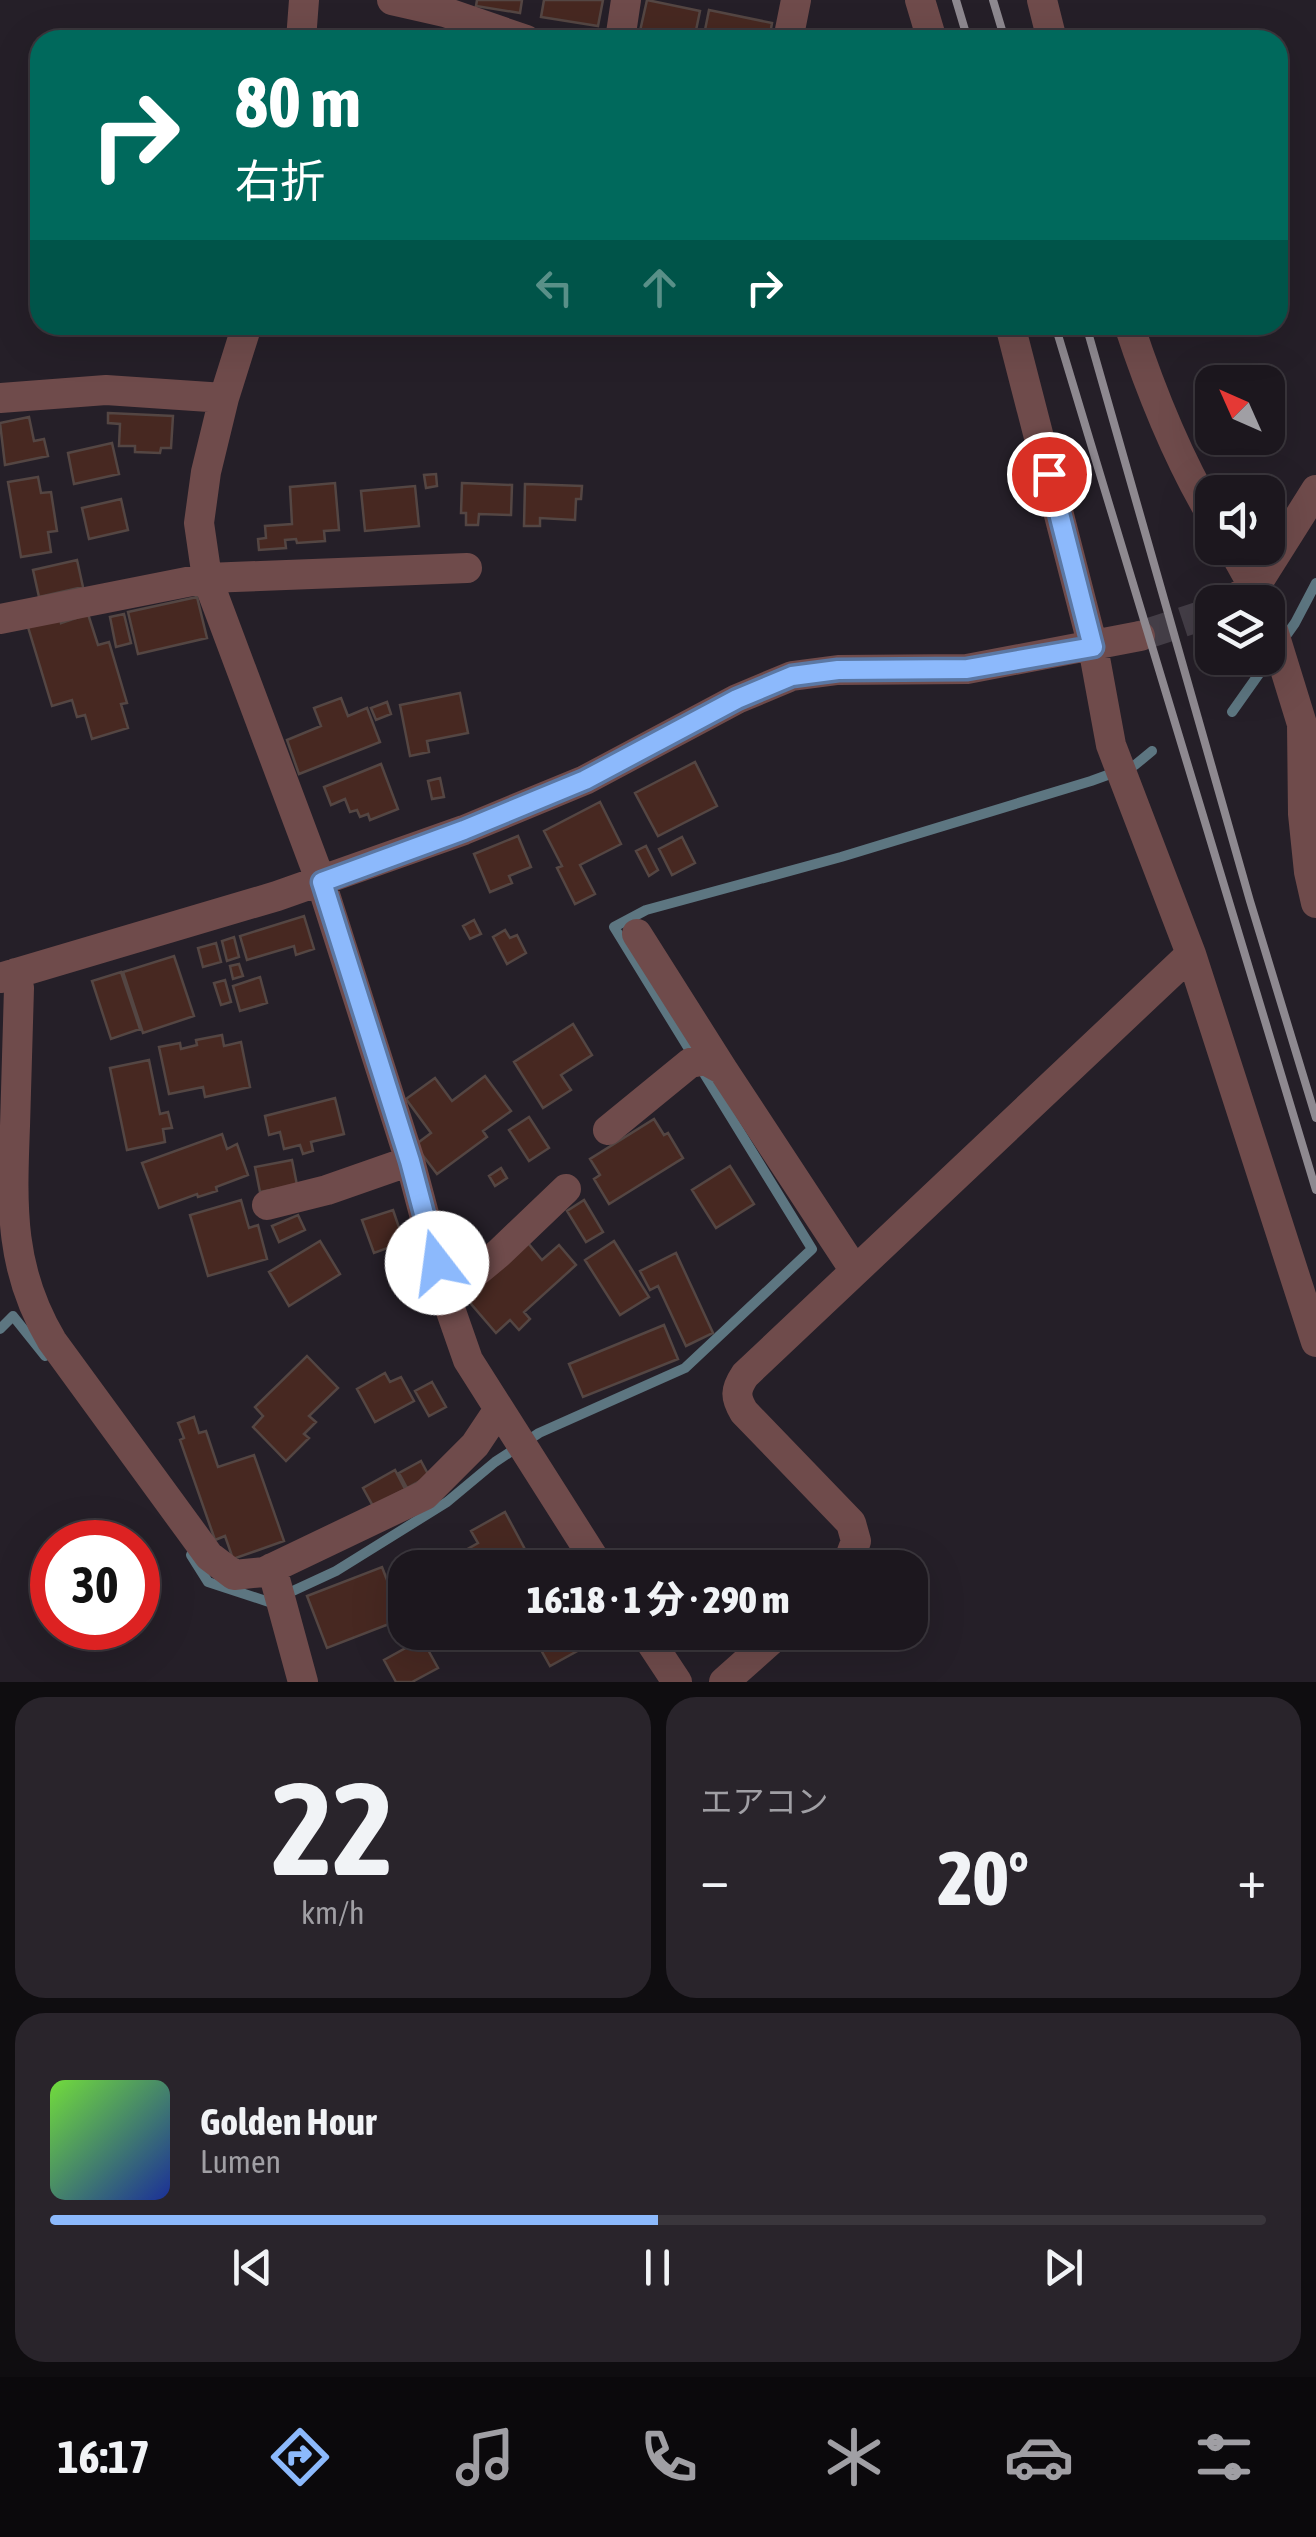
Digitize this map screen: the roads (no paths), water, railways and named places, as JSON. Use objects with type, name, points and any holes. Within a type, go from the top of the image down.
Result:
[{"type":"street","points":[[302,30],[304,0]]},
{"type":"street","points":[[392,0],[446,6],[502,30]]},
{"type":"street","points":[[622,30],[626,0]]},
{"type":"street","points":[[790,30],[796,0]]},
{"type":"street","points":[[920,0],[929,30]]},
{"type":"street","points":[[1042,0],[1050,30]]},
{"type":"street","points":[[243,335],[206,472],[200,523],[208,578],[322,882],[468,1360],[589,1550]]},
{"type":"street","points":[[1013,335],[1093,647],[1111,745],[1191,954],[1316,1342]]},
{"type":"street","points":[[1132,335],[1157,408],[1195,487]]},
{"type":"street","points":[[0,398],[106,390],[224,398]]},
{"type":"street","points":[[1274,585],[1316,490]]},
{"type":"street","points":[[0,619],[208,578],[468,568]]},
{"type":"street","points":[[498,1409],[475,1445],[425,1495],[264,1572],[234,1574],[209,1556],[52,1341],[36,1314],[22,1274],[12,1212],[19,988],[8,976],[322,882],[464,830],[585,780],[737,699],[792,676],[838,670],[967,669],[1140,636]]},
{"type":"street","points":[[1285,670],[1309,722],[1303,814],[1316,903]]},
{"type":"street","points":[[637,934],[855,1271]]},
{"type":"street","points":[[853,1550],[856,1541],[851,1523],[744,1412],[736,1398],[737,1387],[745,1374],[1191,954]]},
{"type":"street","points":[[608,1130],[690,1063],[705,1060],[723,1070]]},
{"type":"street","points":[[268,1205],[327,1190],[410,1161]]},
{"type":"street","points":[[446,1297],[566,1189]]},
{"type":"street","points":[[272,1568],[303,1682]]},
{"type":"street","points":[[656,1650],[677,1682]]},
{"type":"street","points":[[724,1682],[760,1650]]},
{"type":"waterway","points":[[1232,712],[1295,623],[1316,583]]},
{"type":"waterway","points":[[191,1555],[208,1582],[269,1602],[336,1571],[447,1502],[495,1462],[539,1433],[685,1368],[812,1249],[614,927],[646,910],[841,857],[1091,781],[1135,765],[1152,751]]},
{"type":"waterway","points":[[0,1329],[13,1316],[45,1356]]},
{"type":"tunnel","points":[[1140,636],[1195,618]]},
{"type":"railway","points":[[956,0],[965,30]]},
{"type":"railway","points":[[993,0],[1002,30]]},
{"type":"railway","points":[[1058,335],[1316,1190]]},
{"type":"railway","points":[[1089,335],[1316,1118]]}]
